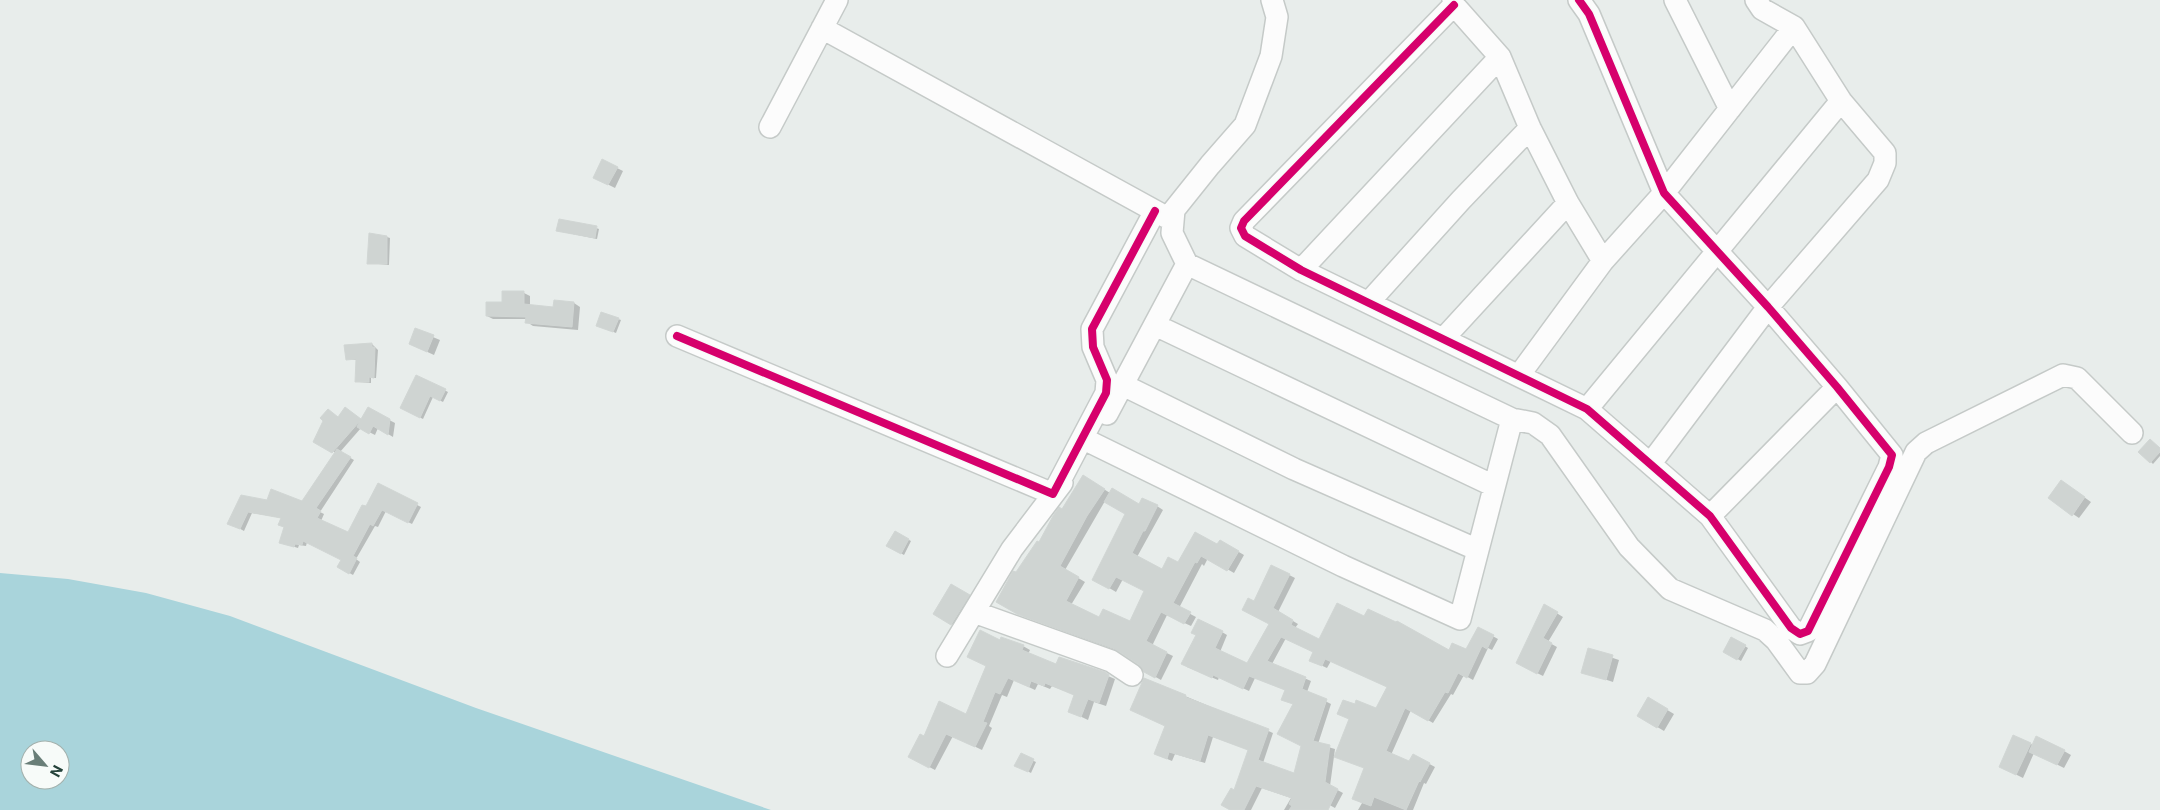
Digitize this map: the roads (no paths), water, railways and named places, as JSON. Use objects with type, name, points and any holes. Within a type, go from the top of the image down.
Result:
[{"type":"street","points":[[770,127],[837,0]]},
{"type":"street","points":[[1053,494],[1106,393],[1107,380],[1093,347],[1092,329],[1164,216],[1174,210],[1245,125],[1271,56],[1278,17],[1272,0]]},
{"type":"street","points":[[1579,0],[1589,14],[1664,194],[1768,307],[1837,387],[1892,455],[1889,467],[1808,631],[1800,634],[1791,628],[1710,516],[1587,409],[1520,374],[1301,270],[1245,236],[1241,228],[1244,221],[1454,3],[1500,57],[1530,128],[1568,203],[1602,261]]},
{"type":"street","points":[[1675,0],[1730,109]]},
{"type":"street","points":[[1650,463],[1768,307],[1878,180],[1885,163],[1886,153],[1841,101],[1794,26],[1762,9],[1756,0]]},
{"type":"street","points":[[1520,374],[1602,261],[1664,194],[1794,26]]},
{"type":"street","points":[[822,28],[1164,216],[1187,264],[1512,419],[1533,423],[1550,435],[1629,547],[1670,589],[1765,630],[1776,640],[1800,673],[1807,673],[1815,664],[1916,452],[1926,443],[2063,376],[2077,378],[2132,433]]},
{"type":"street","points":[[1301,270],[1500,57]]},
{"type":"street","points":[[1587,409],[1841,101]]},
{"type":"street","points":[[1368,302],[1460,200],[1530,128]]},
{"type":"street","points":[[1444,338],[1568,203]]},
{"type":"street","points":[[947,656],[1012,549],[1092,443],[1187,264]]},
{"type":"street","points":[[1155,325],[1494,486]]},
{"type":"street","points":[[677,336],[1053,494]]},
{"type":"street","points":[[1123,385],[1294,469],[1478,550]]},
{"type":"street","points":[[1710,516],[1837,387]]},
{"type":"street","points":[[1092,443],[1343,566],[1460,619],[1512,419]]},
{"type":"street","points":[[974,612],[1111,661],[1132,675]]},
{"type":"water","points":[[0,573],[68,579],[146,593],[230,616],[476,708],[771,810],[0,810]]}]
